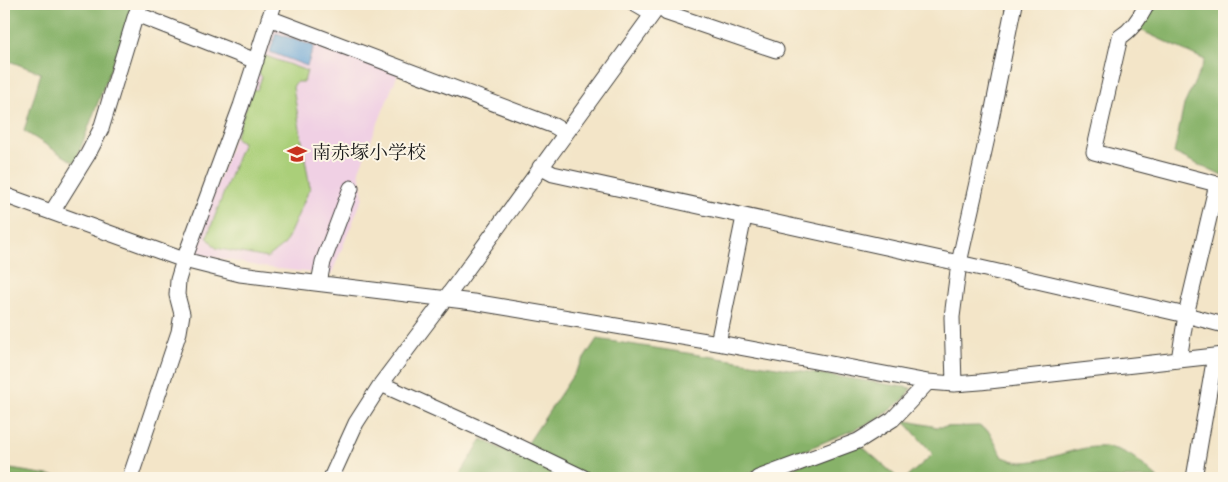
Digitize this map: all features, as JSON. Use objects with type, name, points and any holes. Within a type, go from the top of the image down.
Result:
[{"type":"street","points":[[635,4],[657,8],[776,50]]},
{"type":"street","points":[[954,384],[952,317],[959,263],[989,129],[1014,4]]},
{"type":"street","points":[[1147,4],[1137,20],[1120,37],[1094,152],[1218,184],[1186,315],[1179,360]]},
{"type":"street","points":[[331,478],[356,423],[381,384],[657,8]]},
{"type":"street","points":[[52,212],[88,154],[101,129],[138,9],[256,61]]},
{"type":"street","points":[[130,478],[179,332],[182,314],[177,295],[184,260],[241,106],[272,11],[554,126],[566,133]]},
{"type":"street","points":[[540,167],[553,174],[959,263],[1186,315],[1224,326]]},
{"type":"street","points":[[320,284],[323,262],[351,188]]},
{"type":"street","points":[[4,195],[184,260],[240,274],[473,302],[718,343],[928,382],[954,384],[980,382],[1220,356],[1194,478]]},
{"type":"street","points":[[718,343],[744,217]]},
{"type":"street","points":[[758,478],[858,441],[893,419],[928,382]]},
{"type":"street","points":[[381,384],[584,478]]},
{"type":"shaded area","name":"南赤塚小学校","points":[[273,26],[399,71],[359,170],[363,197],[331,275],[263,267],[193,253]]},
{"type":"green space","points":[[4,4],[135,4],[75,163],[24,131],[41,73],[4,59]]},
{"type":"green space","points":[[1152,4],[1224,4],[1224,173],[1222,176],[1174,153],[1184,105],[1205,60],[1136,28]]},
{"type":"green space","points":[[263,55],[307,71],[304,82],[296,82],[293,87],[310,188],[285,244],[267,258],[216,248],[207,237],[243,142],[235,138],[253,89],[257,90],[262,77],[258,72]]},
{"type":"green space","points":[[597,339],[911,388],[904,399],[877,420],[743,476],[730,478],[458,478],[482,439],[518,458]]},
{"type":"green space","points":[[903,420],[937,427],[979,426],[989,432],[1003,457],[1020,462],[1034,461],[1085,448],[1111,448],[1133,457],[1158,478],[906,478],[933,454]]},
{"type":"green space","points":[[856,441],[898,478],[796,478],[789,470]]},
{"type":"green space","points":[[4,468],[67,478],[4,478]]},
{"type":"water","points":[[276,33],[314,46],[307,66],[270,52]]},
{"type":"place","name":"南赤塚小学校","points":[[297,154]]}]
